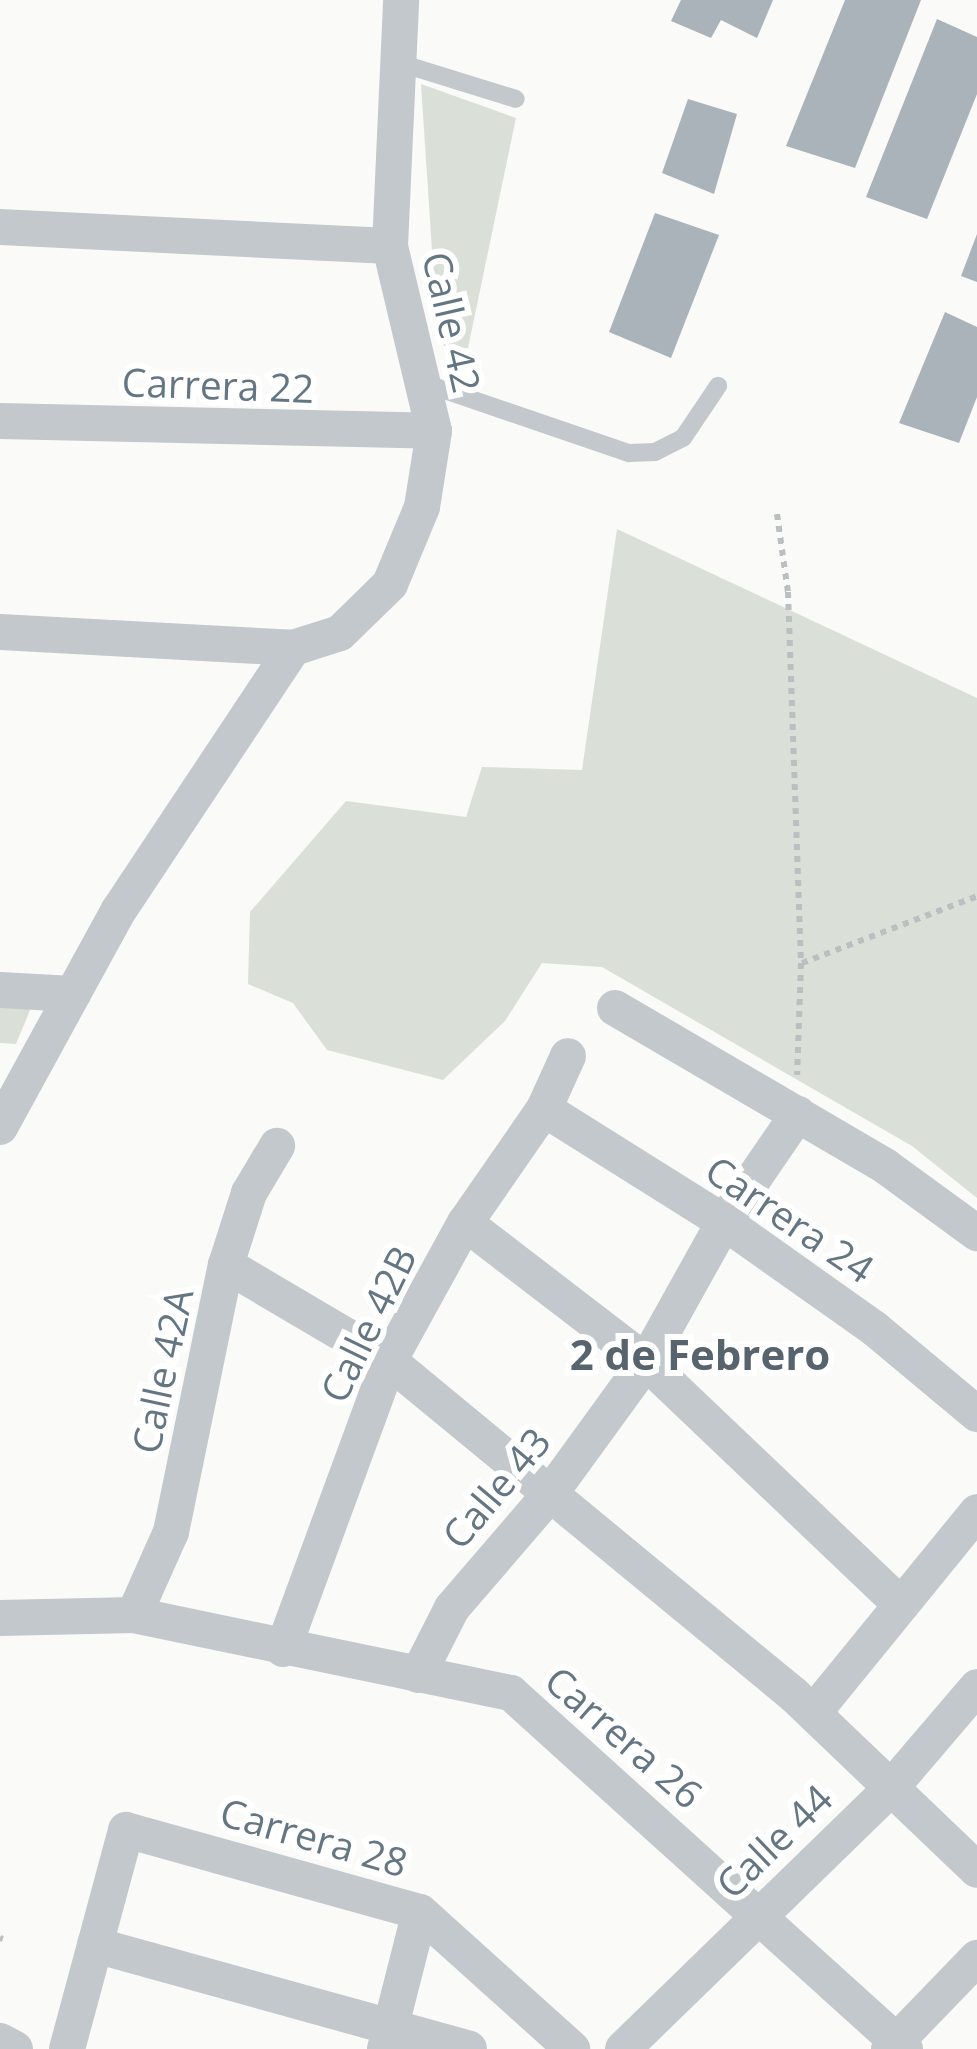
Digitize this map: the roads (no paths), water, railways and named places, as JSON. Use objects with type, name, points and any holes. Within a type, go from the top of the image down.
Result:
[{"type":"street","name":"Calle 42","points":[[293,648],[340,633],[390,584],[422,507],[434,431],[390,246],[400,0]]},
{"type":"street","points":[[0,227],[390,246]]},
{"type":"street","name":"Carrera 22","points":[[0,421],[434,431]]},
{"type":"street","points":[[0,632],[293,648]]},
{"type":"street","points":[[0,1127],[119,910],[293,648]]},
{"type":"street","points":[[0,990],[73,994]]},
{"type":"street","points":[[616,1008],[798,1114],[977,1233]]},
{"type":"street","name":"Calle 42B","points":[[283,1649],[389,1361],[465,1223],[544,1109],[568,1056]]},
{"type":"street","name":"Carrera 24","points":[[544,1109],[724,1222],[875,1329],[977,1414]]},
{"type":"street","name":"Calle 43","points":[[418,1675],[452,1608],[550,1494],[646,1362],[724,1222],[798,1114]]},
{"type":"street","name":"Calle 42A","points":[[134,1615],[171,1532],[226,1265],[249,1193],[278,1146]]},
{"type":"street","points":[[465,1223],[646,1362],[900,1604]]},
{"type":"street","points":[[226,1265],[389,1361],[814,1712],[977,1870]]},
{"type":"street","points":[[814,1712],[977,1512]]},
{"type":"street","name":"Carrera 26","points":[[0,1618],[134,1615],[511,1694],[761,1912],[897,2046]]},
{"type":"street","name":"Calle 44","points":[[623,2049],[890,1789],[977,1687]]},
{"type":"street","name":"Carrera 28","points":[[95,1945],[126,1830],[420,1912],[572,2049]]},
{"type":"street","points":[[388,2038],[420,1912]]},
{"type":"street","points":[[67,2049],[95,1945],[388,2038],[469,2049]]},
{"type":"street","points":[[897,2046],[977,1958]]},
{"type":"street","points":[[0,2041],[15,2049]]},
{"type":"lane","points":[[400,63],[517,99]]},
{"type":"lane","points":[[424,382],[629,453],[655,452],[683,438],[718,386]]},
{"type":"district","name":"2 de Febrero","points":[[700,1354]]}]
